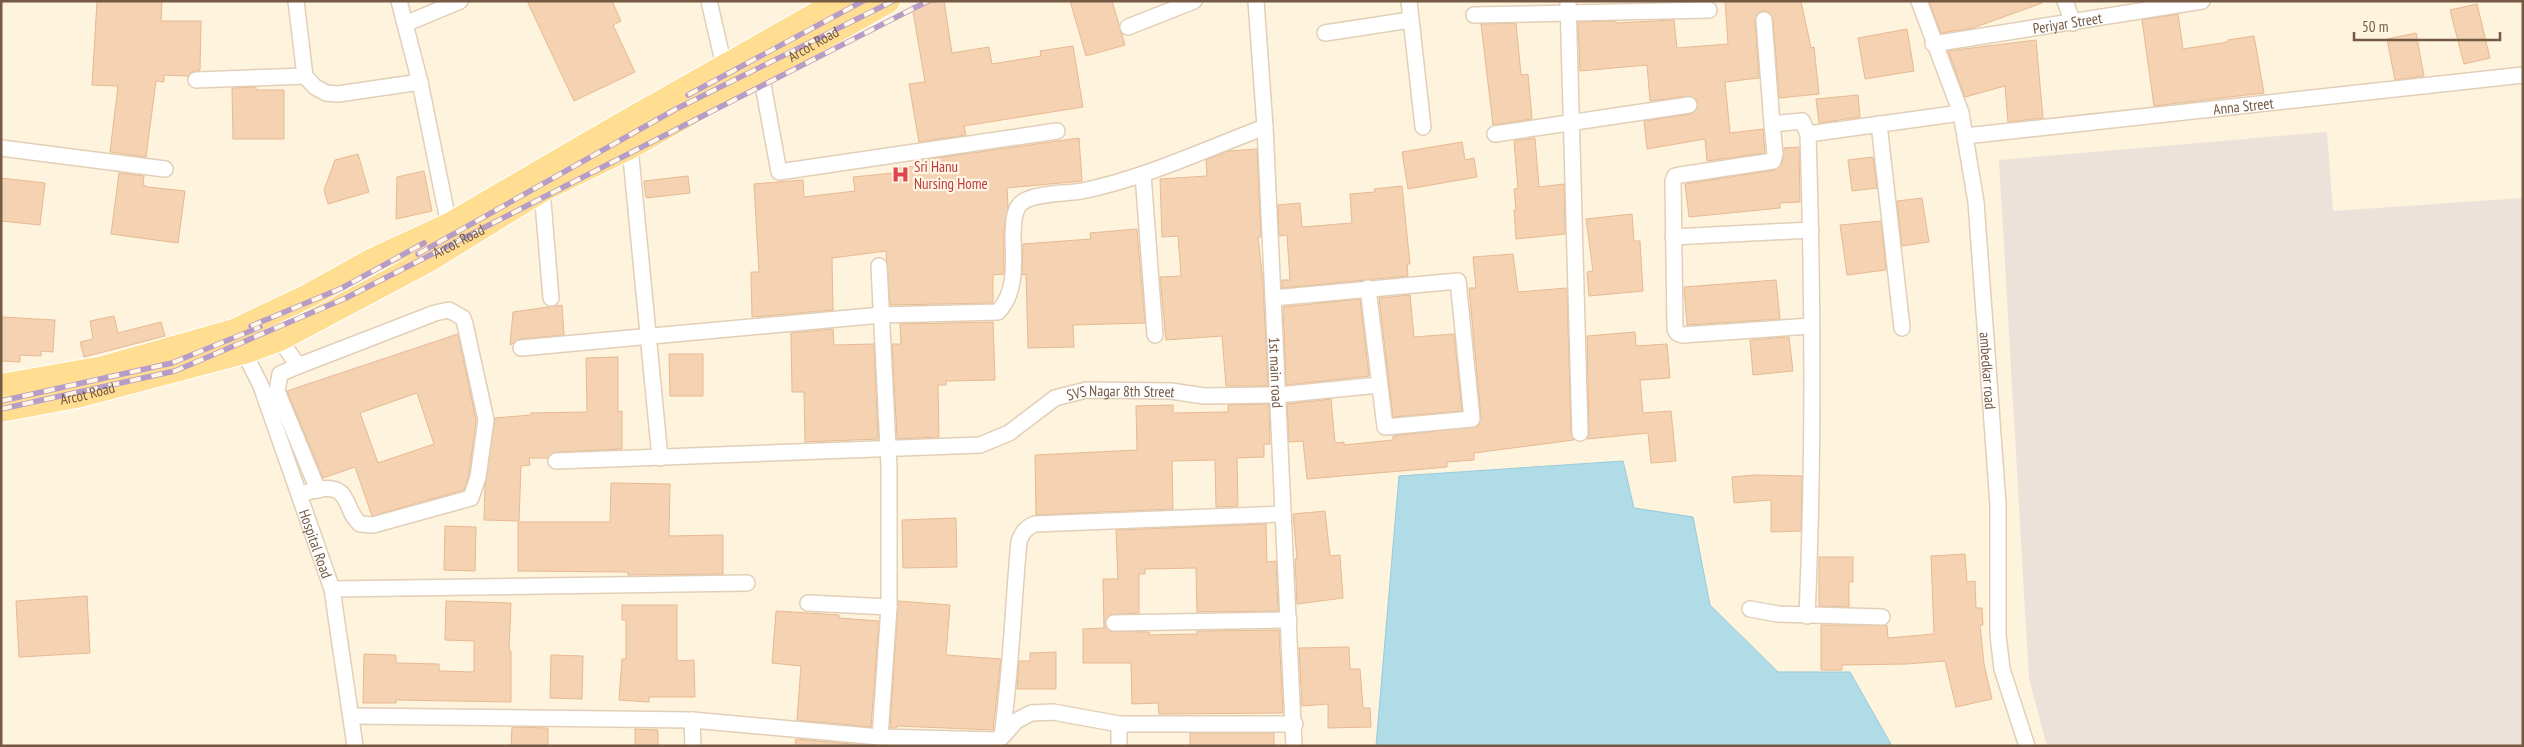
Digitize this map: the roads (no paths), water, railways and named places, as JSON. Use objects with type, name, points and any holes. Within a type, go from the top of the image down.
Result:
[{"type":"main road","name":"Arcot Road","points":[[1,386],[103,368],[234,331],[369,262],[449,225],[617,127],[840,1]]},
{"type":"main road","name":"Arcot Road","points":[[1,410],[81,395],[244,352],[283,337],[427,261],[542,190],[630,147],[888,1]]},
{"type":"main road","points":[[272,313],[283,337]]},
{"type":"street","points":[[296,1],[305,76],[315,87],[326,93],[338,94],[420,82]]},
{"type":"street","points":[[399,1],[420,82],[449,225]]},
{"type":"street","points":[[405,24],[460,1]]},
{"type":"street","points":[[709,1],[724,66]]},
{"type":"street","points":[[1128,27],[1194,1]]},
{"type":"street","name":"1st main road","points":[[1256,1],[1265,127],[1294,746]]},
{"type":"street","points":[[1409,1],[1423,127]]},
{"type":"street","name":"ambedkar road","points":[[1919,1],[1961,113],[1976,202],[1983,277],[1997,494],[1998,635],[2002,668],[2027,746]]},
{"type":"street","points":[[2065,1],[2073,23]]},
{"type":"street","name":"Periyar Street","points":[[1934,44],[2202,1]]},
{"type":"street","points":[[1568,8],[1580,433]]},
{"type":"street","points":[[1474,15],[1568,8],[1709,10]]},
{"type":"street","points":[[1325,33],[1410,20]]},
{"type":"street","points":[[1764,20],[1775,154],[1772,161],[1675,176],[1672,181],[1677,334],[1811,326]]},
{"type":"street","points":[[761,74],[779,172],[1057,132]]},
{"type":"street","name":"Anna Street","points":[[1964,136],[2523,75]]},
{"type":"street","points":[[196,80],[305,76]]},
{"type":"street","points":[[1495,134],[1689,105]]},
{"type":"street","points":[[1808,134],[1961,113]]},
{"type":"street","points":[[1772,124],[1802,121],[1808,134],[1811,230],[1811,531],[1807,616]]},
{"type":"street","points":[[1879,124],[1902,328]]},
{"type":"street","points":[[617,127],[630,147],[650,335],[660,458]]},
{"type":"street","points":[[521,348],[881,315],[998,312],[1006,304],[1013,289],[1014,219],[1018,206],[1029,198],[1082,191],[1143,174],[1265,127]]},
{"type":"street","points":[[1,148],[164,169]]},
{"type":"street","points":[[1143,174],[1155,335]]},
{"type":"street","points":[[542,190],[551,298]]},
{"type":"street","points":[[1674,237],[1811,230]]},
{"type":"street","points":[[879,266],[888,448],[888,607],[880,737]]},
{"type":"street","points":[[1273,298],[1368,288],[1458,281],[1472,419],[1385,427],[1368,288]]},
{"type":"street","points":[[300,494],[318,490],[338,490],[344,497],[352,516],[360,524],[373,525],[471,498],[478,477],[486,420],[463,318],[449,310],[435,313],[280,374],[277,391],[318,490]]},
{"type":"street","points":[[283,337],[298,366]]},
{"type":"street","name":"Hospital Road","points":[[244,352],[261,386],[332,589],[355,746]]},
{"type":"street","name":"SVS Nagar 8th Street","points":[[556,461],[980,446],[1009,432],[1056,398],[1086,390],[1171,391],[1204,396],[1278,395],[1379,385]]},
{"type":"street","points":[[1002,737],[1009,690],[1013,600],[1019,541],[1022,532],[1028,527],[1035,524],[1283,514]]},
{"type":"street","points":[[332,589],[747,583]]},
{"type":"street","points":[[808,603],[888,607]]},
{"type":"street","points":[[1750,609],[1807,616],[1882,617]]},
{"type":"street","points":[[1114,623],[1289,620]]},
{"type":"street","points":[[352,716],[692,720],[932,743],[994,740],[1002,737],[1016,721],[1031,713],[1053,712],[1119,724],[1294,724]]},
{"type":"street","points":[[692,720],[693,746]]},
{"type":"street","points":[[1119,724],[1119,746]]},
{"type":"water","points":[[1623,461],[1634,508],[1693,517],[1710,605],[1778,672],[1850,672],[1892,746],[1376,746],[1399,476]]},
{"type":"railway","points":[[688,95],[863,1]]},
{"type":"railway","points":[[418,254],[676,109],[893,1]]},
{"type":"railway","points":[[1,409],[175,371],[346,298],[928,1]]},
{"type":"railway","points":[[251,326],[342,288],[424,243]]},
{"type":"railway","points":[[1,401],[172,363],[260,327]]},
{"type":"place","name":"Sri Hanu Nursing Home","points":[[900,175]]}]
